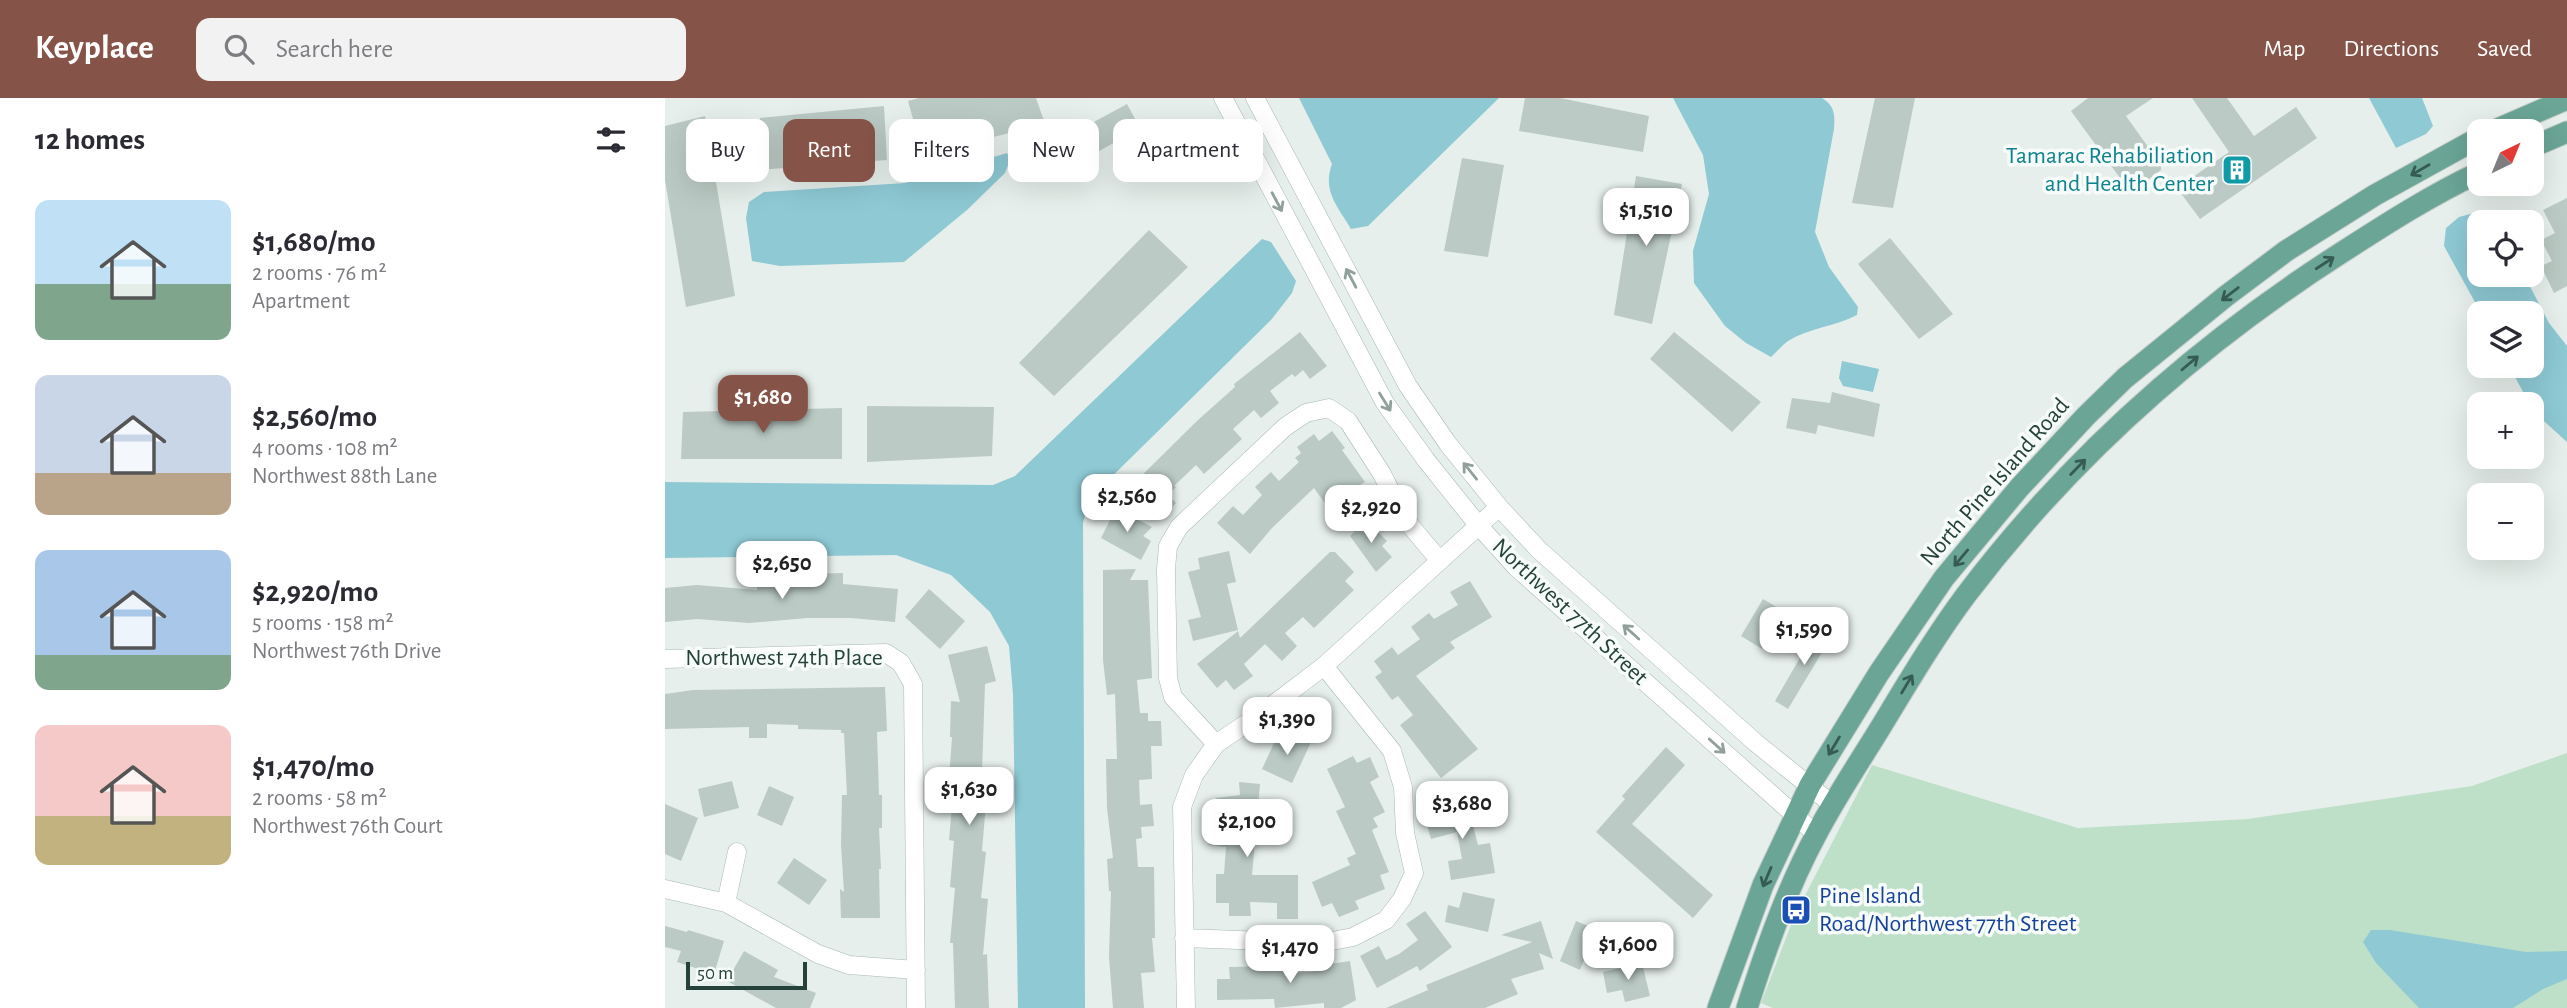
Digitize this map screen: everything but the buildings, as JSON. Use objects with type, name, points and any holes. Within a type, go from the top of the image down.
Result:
[{"type":"main road","points":[[2521,119],[2567,99]]},
{"type":"main road","points":[[2545,141],[2567,132]]},
{"type":"main road","name":"North Pine Island Road","points":[[1718,1008],[1763,885],[1809,785],[1879,673],[1944,578],[2019,488],[2116,388],[2226,296],[2286,251],[2375,195],[2467,144]]},
{"type":"main road","name":"North Pine Island Road","points":[[1747,1008],[1788,893],[1816,834],[1931,644],[1966,595],[2031,516],[2151,395],[2229,330],[2389,222],[2467,179]]},
{"type":"street","name":"Northwest 77th Street","points":[[1223,98],[1385,402],[1426,460],[1478,525],[1517,568],[1816,834]]},
{"type":"street","name":"Northwest 77th Street","points":[[1255,98],[1408,386],[1448,444],[1499,507],[1539,550],[1756,743],[1833,805]]},
{"type":"street","points":[[1216,744],[1173,697],[1168,678],[1168,546],[1179,527],[1285,427],[1306,413],[1329,408],[1348,421],[1382,474],[1403,518],[1440,561]]},
{"type":"street","points":[[1186,1008],[1182,807],[1194,775],[1216,744],[1324,666],[1499,507]]},
{"type":"street","name":"Northwest 74th Place","points":[[665,659],[885,653],[901,663],[913,684],[916,970]]},
{"type":"street","points":[[1184,938],[1322,943],[1353,937],[1386,920],[1402,899],[1414,873],[1405,833],[1403,787],[1392,751],[1324,666]]},
{"type":"street","points":[[1666,701],[1682,677]]},
{"type":"street","points":[[726,903],[737,852]]},
{"type":"street","points":[[665,889],[726,903],[818,954],[849,965],[916,970],[916,1008]]},
{"type":"green space","points":[[2567,753],[2567,1008],[1773,1008],[1761,1003],[1794,917],[1872,765],[2078,828],[2248,819],[2472,786]]},
{"type":"water","points":[[1299,98],[1499,98],[1368,226],[1351,229],[1330,191],[1329,174],[1332,164]]},
{"type":"water","points":[[1673,98],[1822,98],[1829,104],[1834,115],[1834,129],[1815,232],[1829,267],[1858,307],[1857,315],[1796,337],[1771,357],[1746,343],[1725,326],[1694,283],[1693,251],[1709,194],[1703,155]]},
{"type":"water","points":[[2369,98],[2422,98],[2433,126],[2426,134],[2396,148]]},
{"type":"water","points":[[1007,153],[1008,165],[1005,173],[967,210],[904,262],[780,266],[752,261],[746,218],[749,202],[764,192],[908,182],[994,182],[994,157]]},
{"type":"water","points":[[2467,215],[2467,287],[2530,287],[2538,301],[2474,301],[2444,246],[2446,228],[2459,217]]},
{"type":"water","points":[[1262,239],[1271,242],[1296,281],[1292,293],[1271,320],[1089,499],[1083,523],[1085,1008],[1018,1008],[1013,694],[1009,646],[990,612],[951,575],[896,555],[665,558],[665,482],[993,485],[1015,476]]},
{"type":"water","points":[[2544,313],[2567,346],[2567,442],[2544,421],[2544,392],[2523,392],[2516,378],[2544,378]]},
{"type":"water","points":[[1842,361],[1879,369],[1873,392],[1843,386],[1839,378]]},
{"type":"water","points":[[2371,930],[2390,930],[2526,952],[2567,951],[2567,979],[2543,989],[2513,1008],[2419,1008],[2376,963],[2363,942]]},
{"type":"place","name":"Tamarac Rehabiliation and Health Center","points":[[2237,170]]},
{"type":"place","name":"Pine Island Road/Northwest 77th Street","points":[[1796,910]]}]
